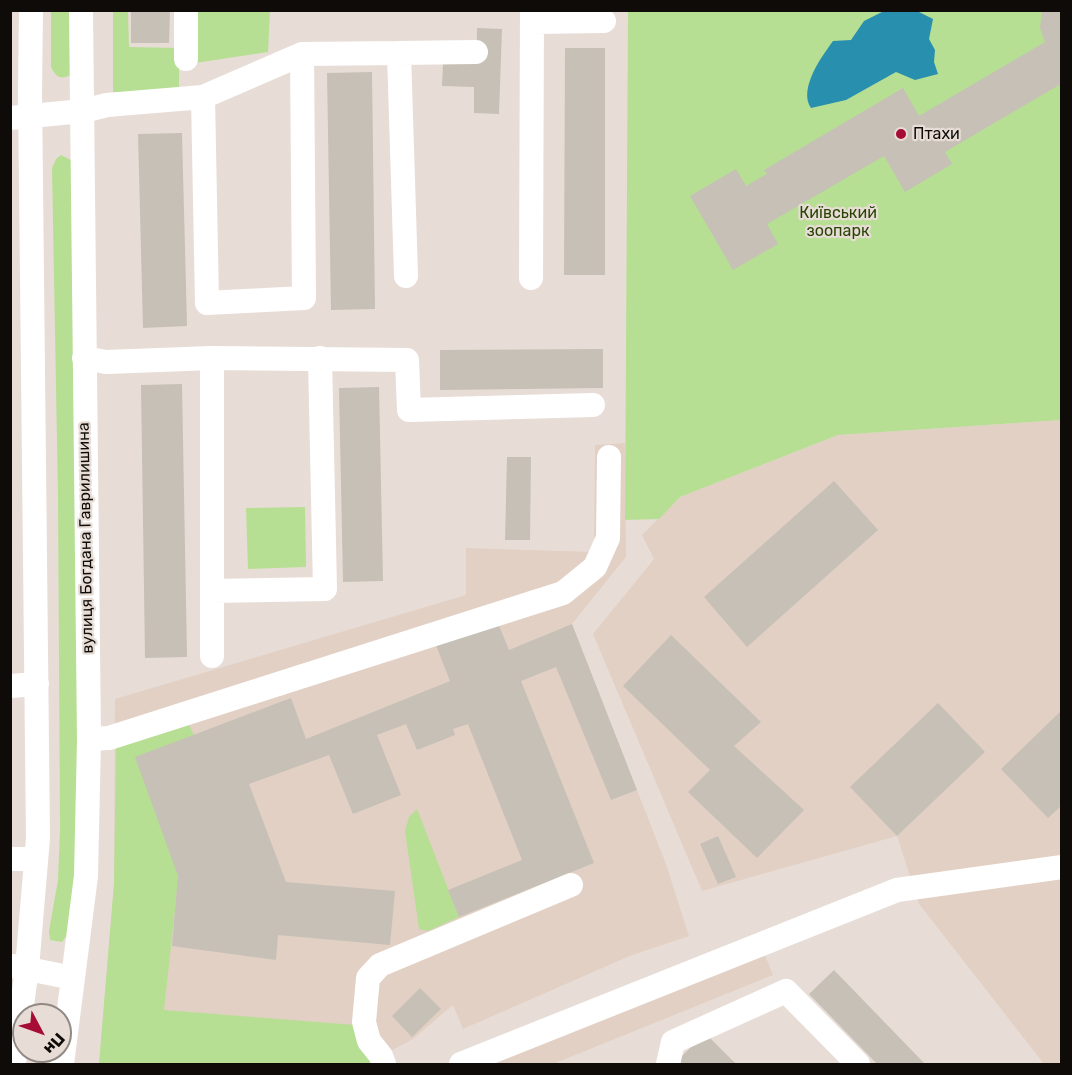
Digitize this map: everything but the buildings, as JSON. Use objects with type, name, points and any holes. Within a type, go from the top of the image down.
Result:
[{"type":"street","points":[[14,1065],[19,966],[38,838],[37,684],[22,398],[20,118],[31,10]]},
{"type":"street","name":"вулиця Богдана Гаврилишина","points":[[62,1065],[86,876],[88,739],[81,10]]},
{"type":"street","points":[[186,10],[186,59]]},
{"type":"street","points":[[531,278],[532,16],[604,21]]},
{"type":"street","points":[[20,118],[82,111],[108,105],[203,97],[302,54],[476,52]]},
{"type":"street","points":[[399,53],[406,276]]},
{"type":"street","points":[[203,97],[207,303],[304,298],[302,54]]},
{"type":"street","points":[[84,358],[106,362],[212,358],[407,360],[409,410],[593,405]]},
{"type":"street","points":[[212,358],[212,656]]},
{"type":"street","points":[[212,591],[325,589],[320,358]]},
{"type":"street","points":[[88,739],[109,738],[563,593],[596,567],[608,538],[609,457]]},
{"type":"street","points":[[10,686],[37,684]]},
{"type":"street","points":[[10,859],[36,860]]},
{"type":"street","points":[[461,1065],[897,890],[1062,867]]},
{"type":"street","points":[[384,1065],[381,1056],[369,1041],[364,1022],[368,978],[380,965],[571,885]]},
{"type":"street","points":[[19,966],[73,978]]},
{"type":"street","points":[[668,1065],[673,1042],[786,991],[858,1065]]},
{"type":"shaded area","points":[[1061,420],[1061,1064],[1044,1064],[919,904],[897,836],[702,891],[593,634],[654,559],[642,535],[680,497],[838,435]]},
{"type":"shaded area","points":[[625,443],[626,557],[572,624],[666,864],[689,936],[632,955],[463,1029],[453,1005],[413,1039],[366,1064],[99,1064],[114,884],[115,699],[466,595],[466,548],[594,552],[595,445]]},
{"type":"shaded area","points":[[762,948],[773,975],[553,1064],[476,1064]]},
{"type":"green space","points":[[51,11],[74,11],[71,75],[64,77],[57,75],[51,67]]},
{"type":"green space","points":[[113,11],[128,11],[129,47],[179,48],[179,93],[113,92]]},
{"type":"green space","points":[[195,11],[270,11],[268,52],[195,63]]},
{"type":"green space","name":"Київський зоопарк","points":[[628,11],[1061,11],[1061,420],[838,435],[680,497],[659,519],[625,520]]},
{"type":"green space","points":[[61,155],[71,160],[82,820],[73,927],[62,942],[50,940],[49,931],[58,880],[60,829],[58,496],[52,168],[56,159]]},
{"type":"green space","points":[[305,507],[306,567],[248,569],[246,508]]},
{"type":"green space","points":[[189,725],[194,735],[164,1010],[355,1025],[359,1045],[371,1062],[366,1064],[99,1064],[114,884],[116,748]]},
{"type":"green space","points":[[417,809],[459,917],[428,931],[419,929],[405,831],[409,817]]},
{"type":"water","points":[[884,11],[917,11],[933,19],[929,39],[935,50],[934,62],[938,74],[915,80],[896,72],[846,100],[811,108],[807,92],[809,82],[833,41],[851,40],[864,21]]},
{"type":"place","name":"Птахи","points":[[901,134]]}]
